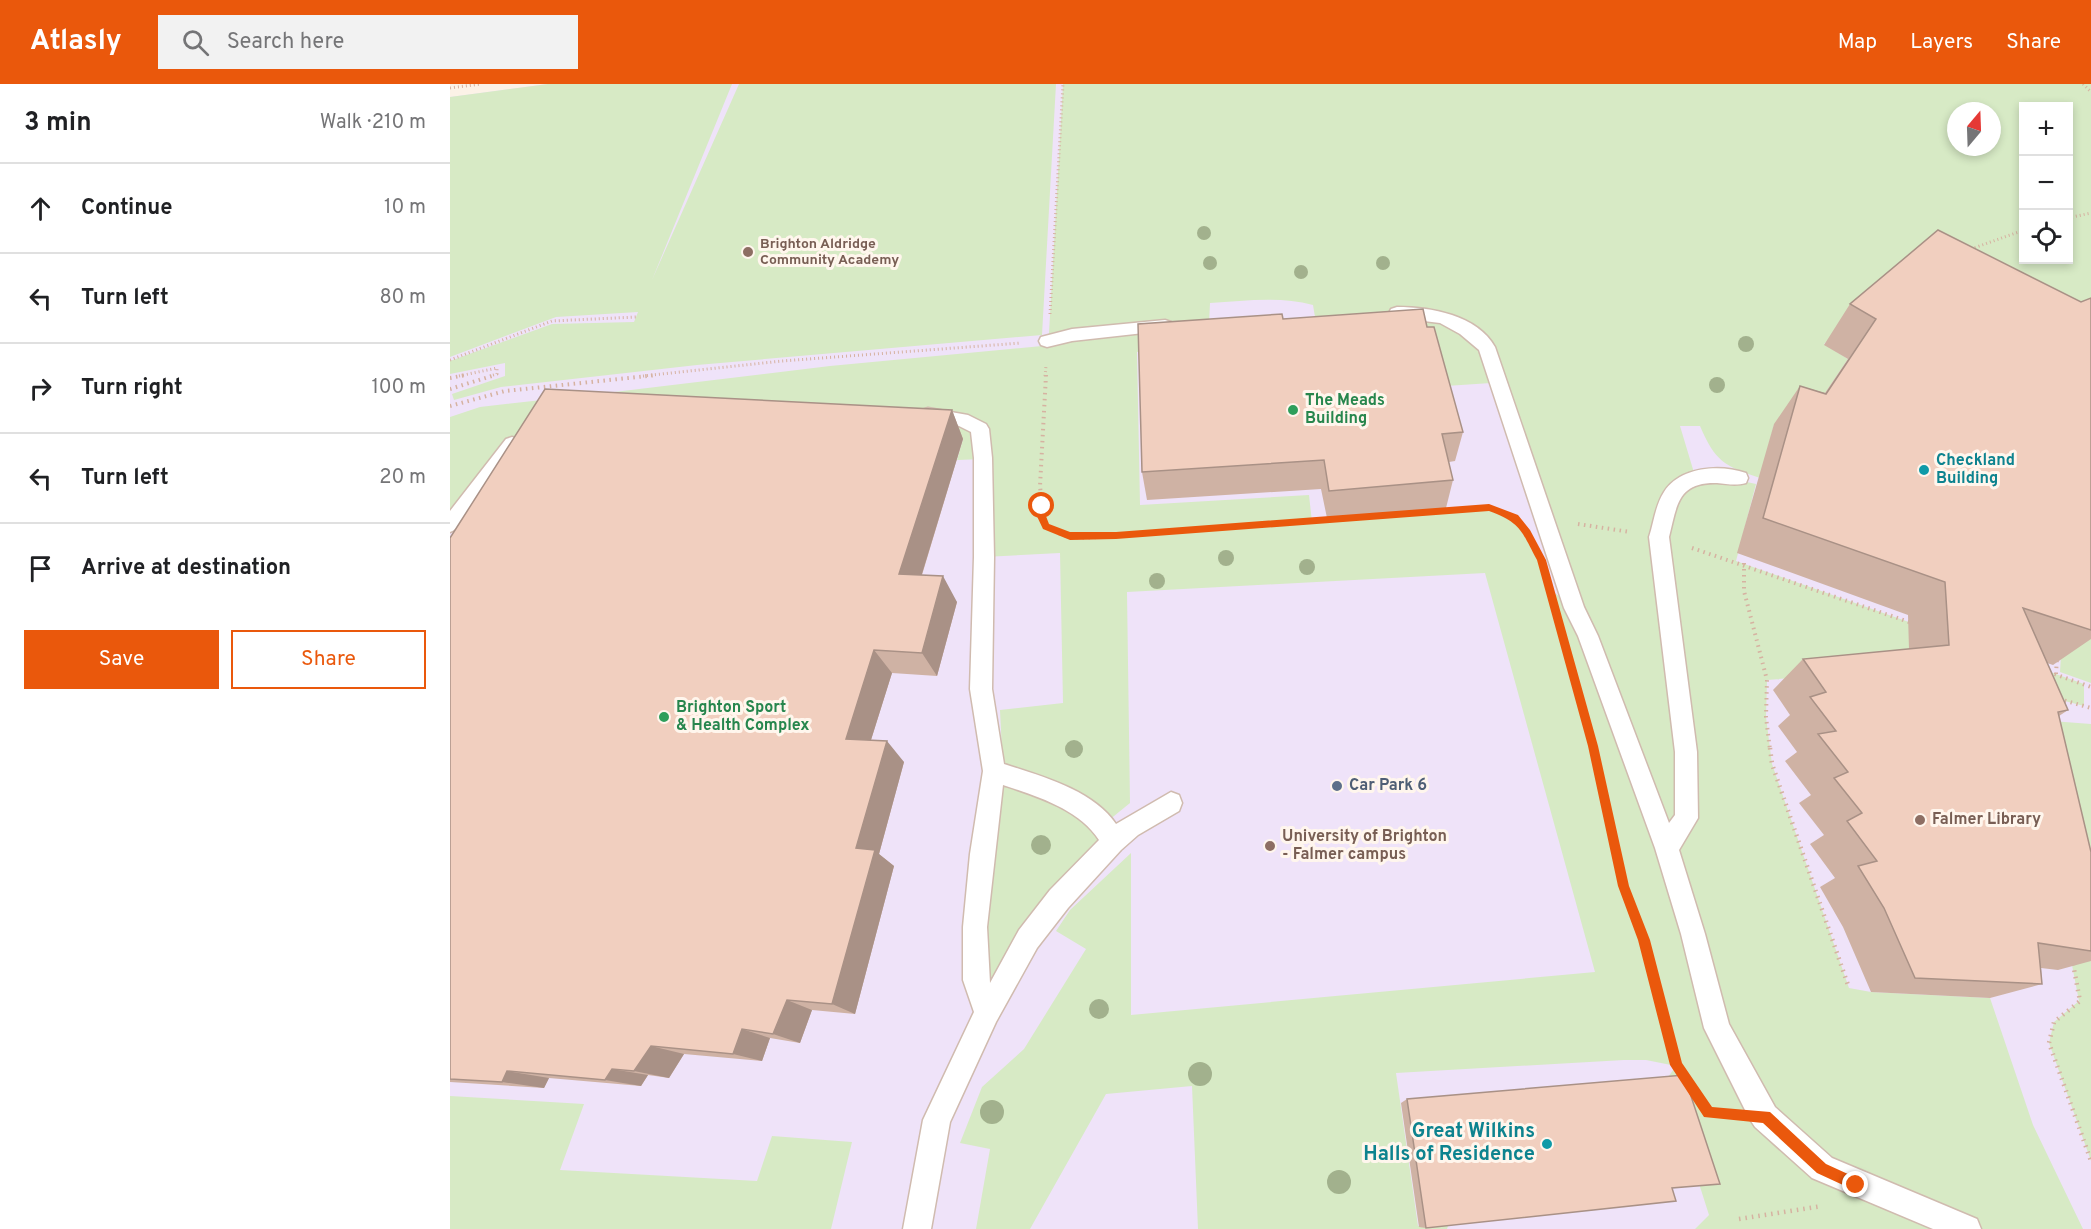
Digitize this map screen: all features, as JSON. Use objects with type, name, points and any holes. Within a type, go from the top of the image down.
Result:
[{"type":"lane","points":[[1377,314],[1423,314],[1443,318],[1463,326],[1487,347],[1574,608],[1588,636],[1667,848],[1693,934],[1717,1028],[1765,1117],[1822,1168],[1967,1229]]},
{"type":"lane","points":[[1047,341],[1090,333],[1188,325]]},
{"type":"lane","points":[[913,414],[969,421],[980,429],[984,458],[981,689],[994,771],[982,854],[975,927],[976,980],[987,1013]]},
{"type":"lane","points":[[450,524],[469,503],[522,432]]},
{"type":"lane","points":[[1667,848],[1686,818],[1686,752],[1659,537],[1665,509],[1677,490],[1695,476],[1739,478]]},
{"type":"lane","points":[[994,771],[1057,794],[1103,825],[1113,842]]},
{"type":"lane","points":[[917,1229],[937,1120],[987,1013],[1028,939],[1055,902],[1113,842],[1130,827],[1171,803]]},
{"type":"path","points":[[450,88],[481,84]]},
{"type":"path","points":[[1063,84],[1047,341],[1040,486],[1042,506],[1039,510],[1046,526],[1070,536],[1116,536],[1489,508],[1515,517]]},
{"type":"path","points":[[2083,84],[2091,92]]},
{"type":"path","points":[[2073,217],[2091,213]]},
{"type":"path","points":[[1970,250],[2019,232]]},
{"type":"path","points":[[450,360],[552,321],[636,317]]},
{"type":"path","points":[[450,406],[505,391],[540,387],[782,361],[1047,341]]},
{"type":"path","points":[[450,378],[497,368],[496,374],[450,389]]},
{"type":"path","points":[[1543,514],[1584,526],[1639,533]]},
{"type":"path","points":[[1696,549],[1918,625]]},
{"type":"path","points":[[1744,564],[1744,591],[1767,680],[1766,717],[1772,764],[1849,988]]},
{"type":"path","points":[[2056,674],[2057,652]]},
{"type":"path","points":[[2047,671],[2091,687]]},
{"type":"path","points":[[2051,697],[2091,708]]},
{"type":"path","points":[[1593,746],[1624,886],[1644,940],[1676,1065],[1708,1113],[1765,1117]]},
{"type":"path","points":[[2070,952],[2079,1001],[2054,1022],[2049,1043],[2091,1161]]},
{"type":"path","points":[[1739,1219],[1795,1211]]},
{"type":"shaded area","name":"University of Brighton - Falmer campus","points":[[548,84],[2091,84],[2091,1229],[450,1229],[450,97]]},
{"type":"green space","name":"Brighton Aldridge Community Academy","points":[[548,84],[732,84],[652,280],[739,84],[1056,84],[1042,335],[697,365],[501,387],[454,400],[452,394],[505,376],[505,363],[450,374],[450,361],[552,324],[634,322],[638,312],[556,317],[450,357],[450,97]]},
{"type":"green space","points":[[1063,84],[2091,84],[2091,316],[2060,328],[1919,264],[1824,344],[1848,359],[1799,432],[1774,425],[1760,478],[1722,461],[1705,438],[1700,426],[1680,426],[1695,476],[1719,476],[1756,484],[1736,561],[2084,684],[2084,706],[1903,659],[1902,669],[1767,680],[1766,717],[1772,764],[1849,988],[1871,992],[1990,998],[2033,1125],[2083,1229],[1695,1229],[1709,1215],[1666,1080],[1676,1066],[1646,1060],[1624,1060],[1396,1073],[1418,1226],[1449,1223],[1447,1229],[1198,1229],[1192,1086],[1106,1094],[1030,1229],[976,1229],[990,1149],[960,1143],[982,1087],[1024,1049],[1086,949],[1056,931],[1070,910],[1131,853],[1131,1015],[1595,972],[1485,573],[1127,592],[1130,803],[1103,825],[1113,842],[1055,902],[1028,939],[987,1013],[976,980],[975,927],[982,854],[994,771],[1003,773],[1000,710],[1063,703],[1060,553],[984,557],[983,459],[957,460],[963,439],[572,418],[581,396],[830,366],[1042,346],[1143,332],[1386,316],[1440,321],[1465,332],[1475,341],[1482,351],[1491,383],[1446,386],[1427,353],[1421,336],[1238,344],[1137,352],[1140,505],[1309,495],[1312,522],[1489,508],[1515,517],[1527,532],[1541,560],[1547,587],[1573,607],[1487,347],[1458,324],[1443,318],[1408,312],[1315,317],[1313,305],[1262,300],[1210,303],[1209,324],[1090,333],[1047,341]]},
{"type":"green space","points":[[551,399],[450,526],[450,417],[480,407]]},
{"type":"green space","points":[[2091,513],[2091,683],[2060,672],[2063,621]]},
{"type":"green space","points":[[2024,719],[2091,724],[2091,1161],[2049,1043],[2054,1022],[2079,1001]]},
{"type":"green space","points":[[450,1096],[584,1104],[560,1170],[757,1181],[772,1136],[852,1142],[831,1229],[450,1229]]},
{"type":"building","points":[[1938,230],[2081,302],[2091,298],[2091,630],[2023,608],[2068,710],[2058,712],[2091,852],[2091,951],[2038,943],[2042,984],[1915,978],[1884,908],[1858,866],[1877,861],[1847,821],[1862,813],[1834,778],[1848,772],[1818,734],[1836,731],[1810,697],[1826,692],[1803,659],[1949,645],[1945,582],[1763,518],[1800,386],[1826,394],[1876,319],[1850,304]]},
{"type":"building","name":"The Meads Building","points":[[1423,309],[1427,327],[1434,327],[1463,432],[1442,434],[1453,480],[1329,491],[1324,460],[1142,472],[1138,324],[1282,314],[1283,319]]},
{"type":"building","name":"Brighton Sport & Health Complex","points":[[545,389],[952,410],[899,574],[943,576],[922,653],[874,650],[846,739],[887,741],[856,848],[875,850],[832,1004],[787,1000],[773,1034],[742,1029],[733,1054],[651,1046],[634,1071],[612,1069],[605,1080],[507,1071],[502,1082],[450,1079],[450,538]]},
{"type":"building","name":"Great Wilkins Halls of Residence","points":[[1684,1075],[1720,1184],[1672,1188],[1676,1201],[1426,1228],[1407,1099]]},
{"type":"place","name":"Brighton Aldridge Community Academy","points":[[748,252]]},
{"type":"place","name":"The Meads Building","points":[[1293,410]]},
{"type":"place","name":"Checkland Building","points":[[1924,470]]},
{"type":"place","name":"Brighton Sport & Health Complex","points":[[664,717]]},
{"type":"place","name":"Car Park 6","points":[[1337,786]]},
{"type":"place","name":"Falmer Library","points":[[1920,820]]},
{"type":"place","name":"University of Brighton - Falmer campus","points":[[1270,846]]},
{"type":"place","name":"Great Wilkins Halls of Residence","points":[[1547,1144]]},
{"type":"route","points":[[1042,506],[1039,510],[1046,526],[1070,536],[1116,536],[1489,508],[1501,510],[1515,517],[1527,532],[1541,560],[1593,746],[1624,886],[1644,940],[1676,1065],[1708,1113],[1765,1117],[1822,1168],[1856,1185]]}]
